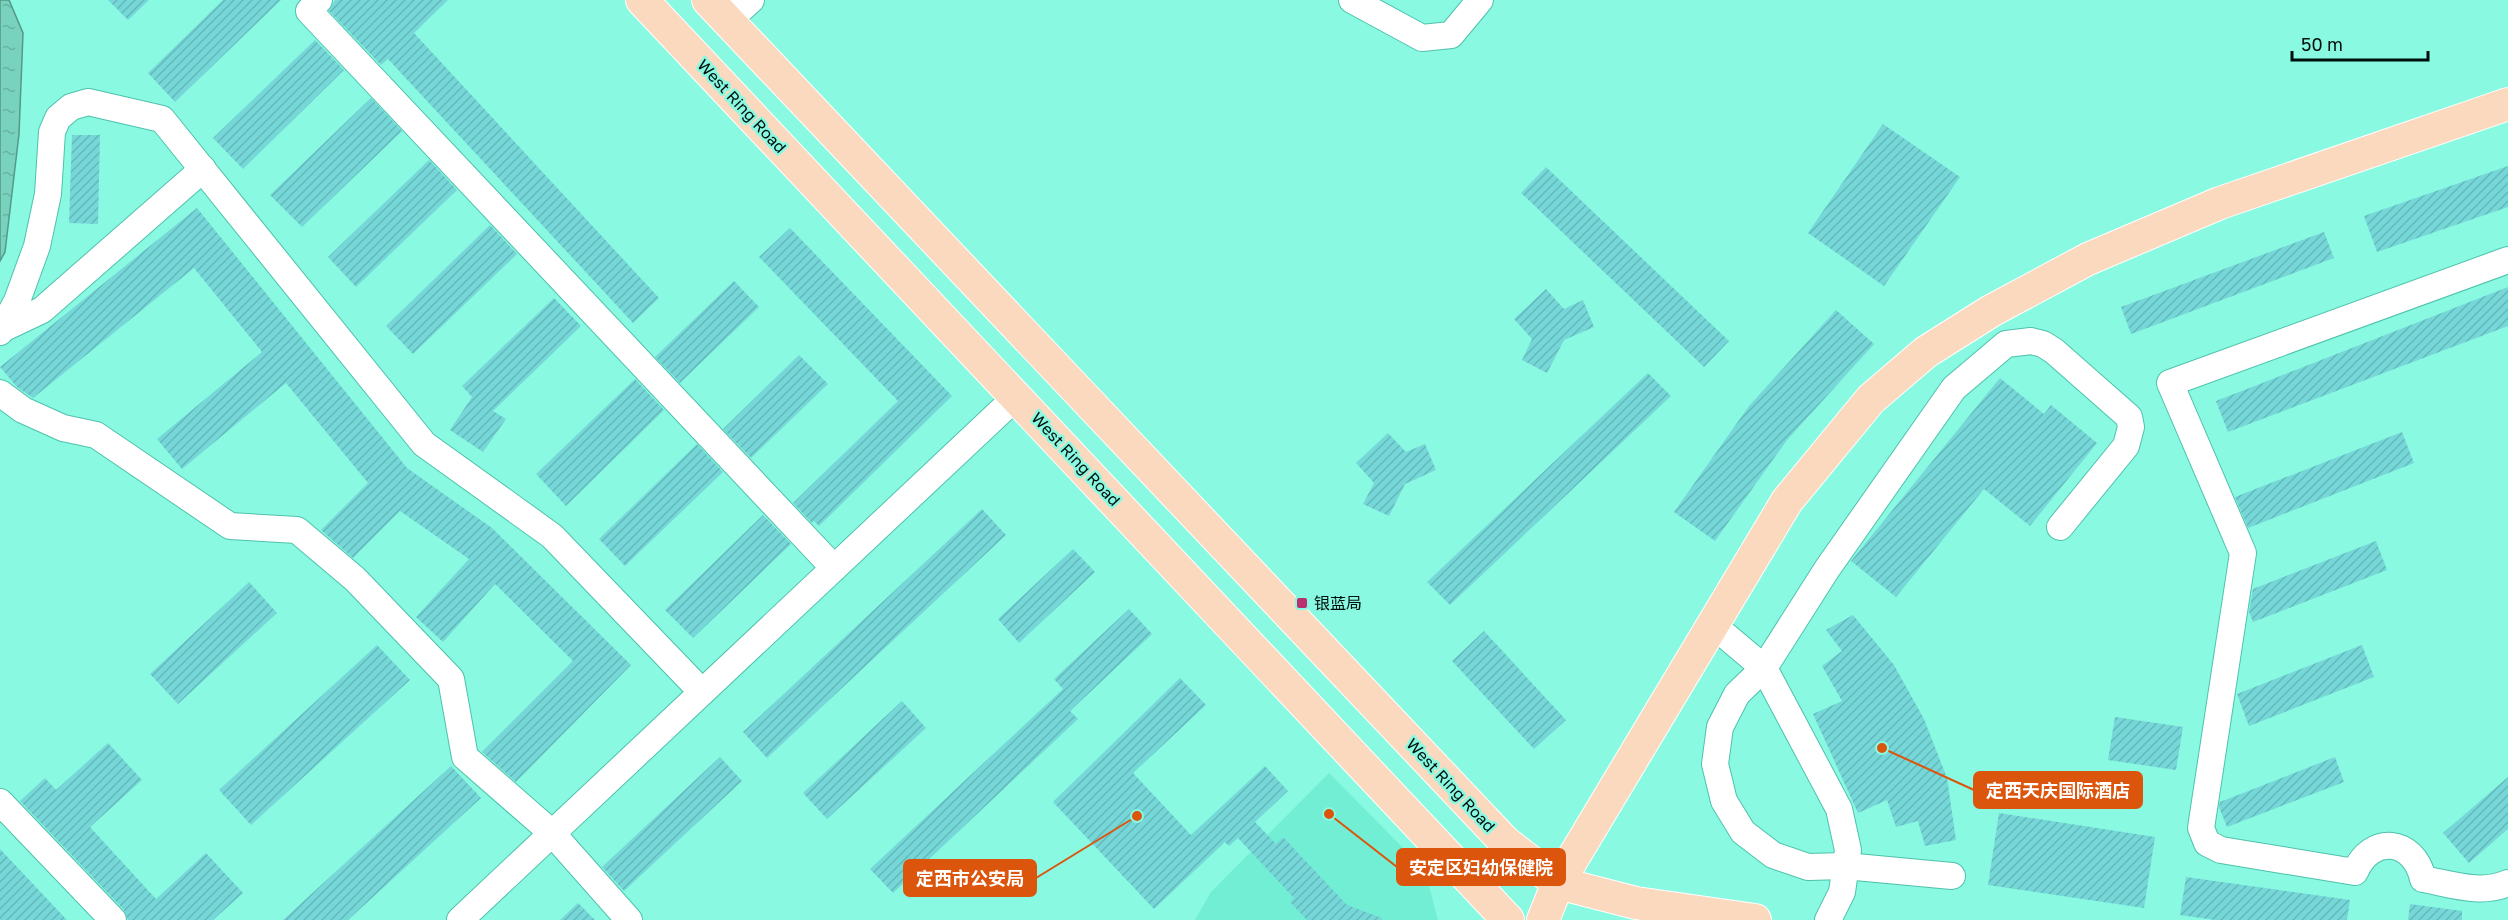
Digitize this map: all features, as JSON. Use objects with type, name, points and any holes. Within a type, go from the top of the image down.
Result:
[{"type":"main road","name":"West Ring Road","points":[[642,0],[1508,920]]},
{"type":"main road","name":"West Ring Road","points":[[718,11],[1505,842],[1558,883]]},
{"type":"main road","points":[[1543,920],[1558,883],[1787,501],[1871,399],[1926,352],[1991,311],[2110,249],[2220,202],[2508,104]]},
{"type":"main road","points":[[1518,920],[1558,883]]},
{"type":"main road","points":[[1558,883],[1636,903],[1755,920]]},
{"type":"street","points":[[319,0],[309,11],[834,568]]},
{"type":"street","points":[[718,11],[751,0]]},
{"type":"street","points":[[1352,0],[1422,38],[1451,35],[1480,0]]},
{"type":"street","points":[[1,331],[17,301],[37,246],[48,194],[52,132],[64,112],[80,104],[97,102],[162,119],[424,444],[552,536],[702,692]]},
{"type":"street","points":[[1,331],[42,310],[203,169]]},
{"type":"street","points":[[2508,260],[2170,383],[2243,553],[2201,828],[2207,843],[2221,850],[2355,872],[2359,862],[2366,854],[2386,846],[2397,847],[2407,851],[2415,858],[2423,879],[2474,889],[2508,883]]},
{"type":"street","points":[[1952,876],[1845,866],[1808,867],[1773,855],[1743,832],[1724,801],[1715,764],[1720,727],[1737,694],[1764,668],[1827,569],[1954,388],[2006,344],[2031,341],[2054,351],[2129,417],[2131,427],[2126,446],[2060,527]]},
{"type":"street","points":[[0,393],[23,410],[63,428],[96,435],[230,526],[297,530],[355,579],[451,679],[465,757],[552,834],[629,920]]},
{"type":"street","points":[[460,920],[1017,396]]},
{"type":"street","points":[[1713,625],[1764,668],[1839,809],[1848,850],[1842,892],[1828,920]]},
{"type":"street","points":[[0,802],[113,920]]},
{"type":"shaded area","points":[[1329,773],[1411,856],[1429,886],[1438,920],[1195,920],[1211,892]]},
{"type":"water","points":[[0,0],[9,0],[23,33],[19,134],[5,252],[0,261]]},
{"type":"building","points":[[108,0],[149,0],[128,20]]},
{"type":"building","points":[[223,0],[281,0],[175,102],[148,73]]},
{"type":"building","points":[[335,0],[448,0],[414,33],[659,298],[633,323],[388,59],[381,65],[329,11]]},
{"type":"building","points":[[315,40],[344,70],[243,169],[213,138]]},
{"type":"building","points":[[371,98],[402,131],[302,227],[270,195]]},
{"type":"building","points":[[1883,124],[1960,177],[1884,286],[1808,233]]},
{"type":"building","points":[[72,135],[100,135],[98,224],[69,223]]},
{"type":"building","points":[[429,160],[457,190],[356,287],[328,257]]},
{"type":"building","points":[[2508,166],[2508,207],[2377,252],[2364,216]]},
{"type":"building","points":[[1546,167],[1729,341],[1704,367],[1521,193]]},
{"type":"building","points":[[197,208],[407,468],[492,528],[631,665],[516,782],[482,752],[573,661],[495,584],[443,642],[416,617],[469,559],[400,511],[353,558],[321,530],[368,483],[286,383],[182,469],[157,439],[262,352],[194,268],[33,398],[17,387],[0,367]]},
{"type":"building","points":[[490,225],[517,254],[413,354],[386,326]]},
{"type":"building","points":[[790,228],[952,396],[819,526],[814,521],[812,523],[793,503],[898,401],[759,257]]},
{"type":"building","points":[[2324,232],[2334,258],[2131,334],[2121,307]]},
{"type":"building","points":[[734,281],[759,307],[680,383],[655,357]]},
{"type":"building","points":[[2508,287],[2508,326],[2228,432],[2216,401]]},
{"type":"building","points":[[1546,289],[1564,309],[1583,300],[1594,327],[1564,340],[1547,373],[1522,360],[1532,339],[1514,319]]},
{"type":"building","points":[[554,298],[581,326],[493,411],[506,419],[483,452],[450,430],[472,397],[462,386]]},
{"type":"building","points":[[1836,310],[1874,344],[1787,440],[1715,541],[1674,512],[1749,406]]},
{"type":"building","points":[[799,355],[828,384],[751,458],[723,429]]},
{"type":"building","points":[[1648,373],[1671,396],[1450,605],[1427,582]]},
{"type":"building","points":[[2000,378],[2044,414],[2051,405],[2097,443],[2030,526],[1984,489],[1896,597],[1851,561]]},
{"type":"building","points":[[635,379],[664,410],[566,506],[536,474]]},
{"type":"building","points":[[2402,432],[2414,463],[2248,528],[2235,497]]},
{"type":"building","points":[[1388,433],[1406,452],[1425,444],[1436,470],[1405,484],[1389,516],[1363,504],[1374,483],[1356,463]]},
{"type":"building","points":[[697,444],[723,472],[625,566],[599,539]]},
{"type":"building","points":[[982,509],[1006,535],[767,758],[743,732]]},
{"type":"building","points":[[763,515],[791,544],[693,638],[665,610]]},
{"type":"building","points":[[2376,541],[2387,570],[2253,622],[2249,612],[2253,589]]},
{"type":"building","points":[[1073,549],[1095,572],[1019,643],[998,619]]},
{"type":"building","points":[[249,582],[277,613],[178,704],[150,674]]},
{"type":"building","points":[[1129,609],[1152,634],[1070,711],[1078,719],[893,893],[870,869],[1063,689],[1054,679]]},
{"type":"building","points":[[1853,615],[1894,665],[1924,719],[1947,778],[1956,840],[1925,846],[1918,821],[1896,827],[1887,800],[1858,813],[1813,714],[1842,701],[1822,666],[1842,651],[1826,630]]},
{"type":"building","points":[[1484,631],[1566,720],[1534,749],[1452,661]]},
{"type":"building","points":[[377,645],[410,680],[251,825],[219,790]]},
{"type":"building","points":[[2362,645],[2374,677],[2249,726],[2237,694]]},
{"type":"building","points":[[1180,678],[1206,705],[1133,773],[1191,835],[1265,766],[1288,791],[1255,822],[1276,844],[1283,837],[1347,905],[1382,918],[1382,920],[1307,920],[1290,902],[1294,898],[1238,838],[1229,846],[1225,842],[1154,909],[1053,802]]},
{"type":"building","points":[[902,701],[926,728],[827,819],[803,793]]},
{"type":"building","points":[[2115,717],[2183,727],[2176,770],[2108,760]]},
{"type":"building","points":[[108,743],[142,780],[90,827],[156,899],[206,853],[243,893],[213,920],[128,920],[124,910],[20,801],[45,778],[56,790]]},
{"type":"building","points":[[720,757],[742,781],[624,891],[602,867]]},
{"type":"building","points":[[2335,757],[2344,782],[2227,827],[2219,807],[2220,802]]},
{"type":"building","points":[[451,766],[481,798],[348,920],[283,920]]},
{"type":"building","points":[[2508,777],[2508,829],[2469,863],[2443,833]]},
{"type":"building","points":[[1999,813],[2155,837],[2144,908],[1988,885]]},
{"type":"building","points":[[0,849],[67,920],[0,920]]},
{"type":"building","points":[[2186,877],[2350,900],[2347,920],[2215,920],[2180,915]]},
{"type":"building","points":[[578,903],[595,920],[560,920]]},
{"type":"building","points":[[2410,904],[2462,911],[2462,920],[2408,920]]},
{"type":"place","name":"银蓝局","points":[[1302,603]]},
{"type":"place","name":"定西天庆国际酒店","points":[[1882,748]]},
{"type":"place","name":"安定区妇幼保健院","points":[[1329,814]]},
{"type":"place","name":"定西市公安局","points":[[1137,816]]}]
